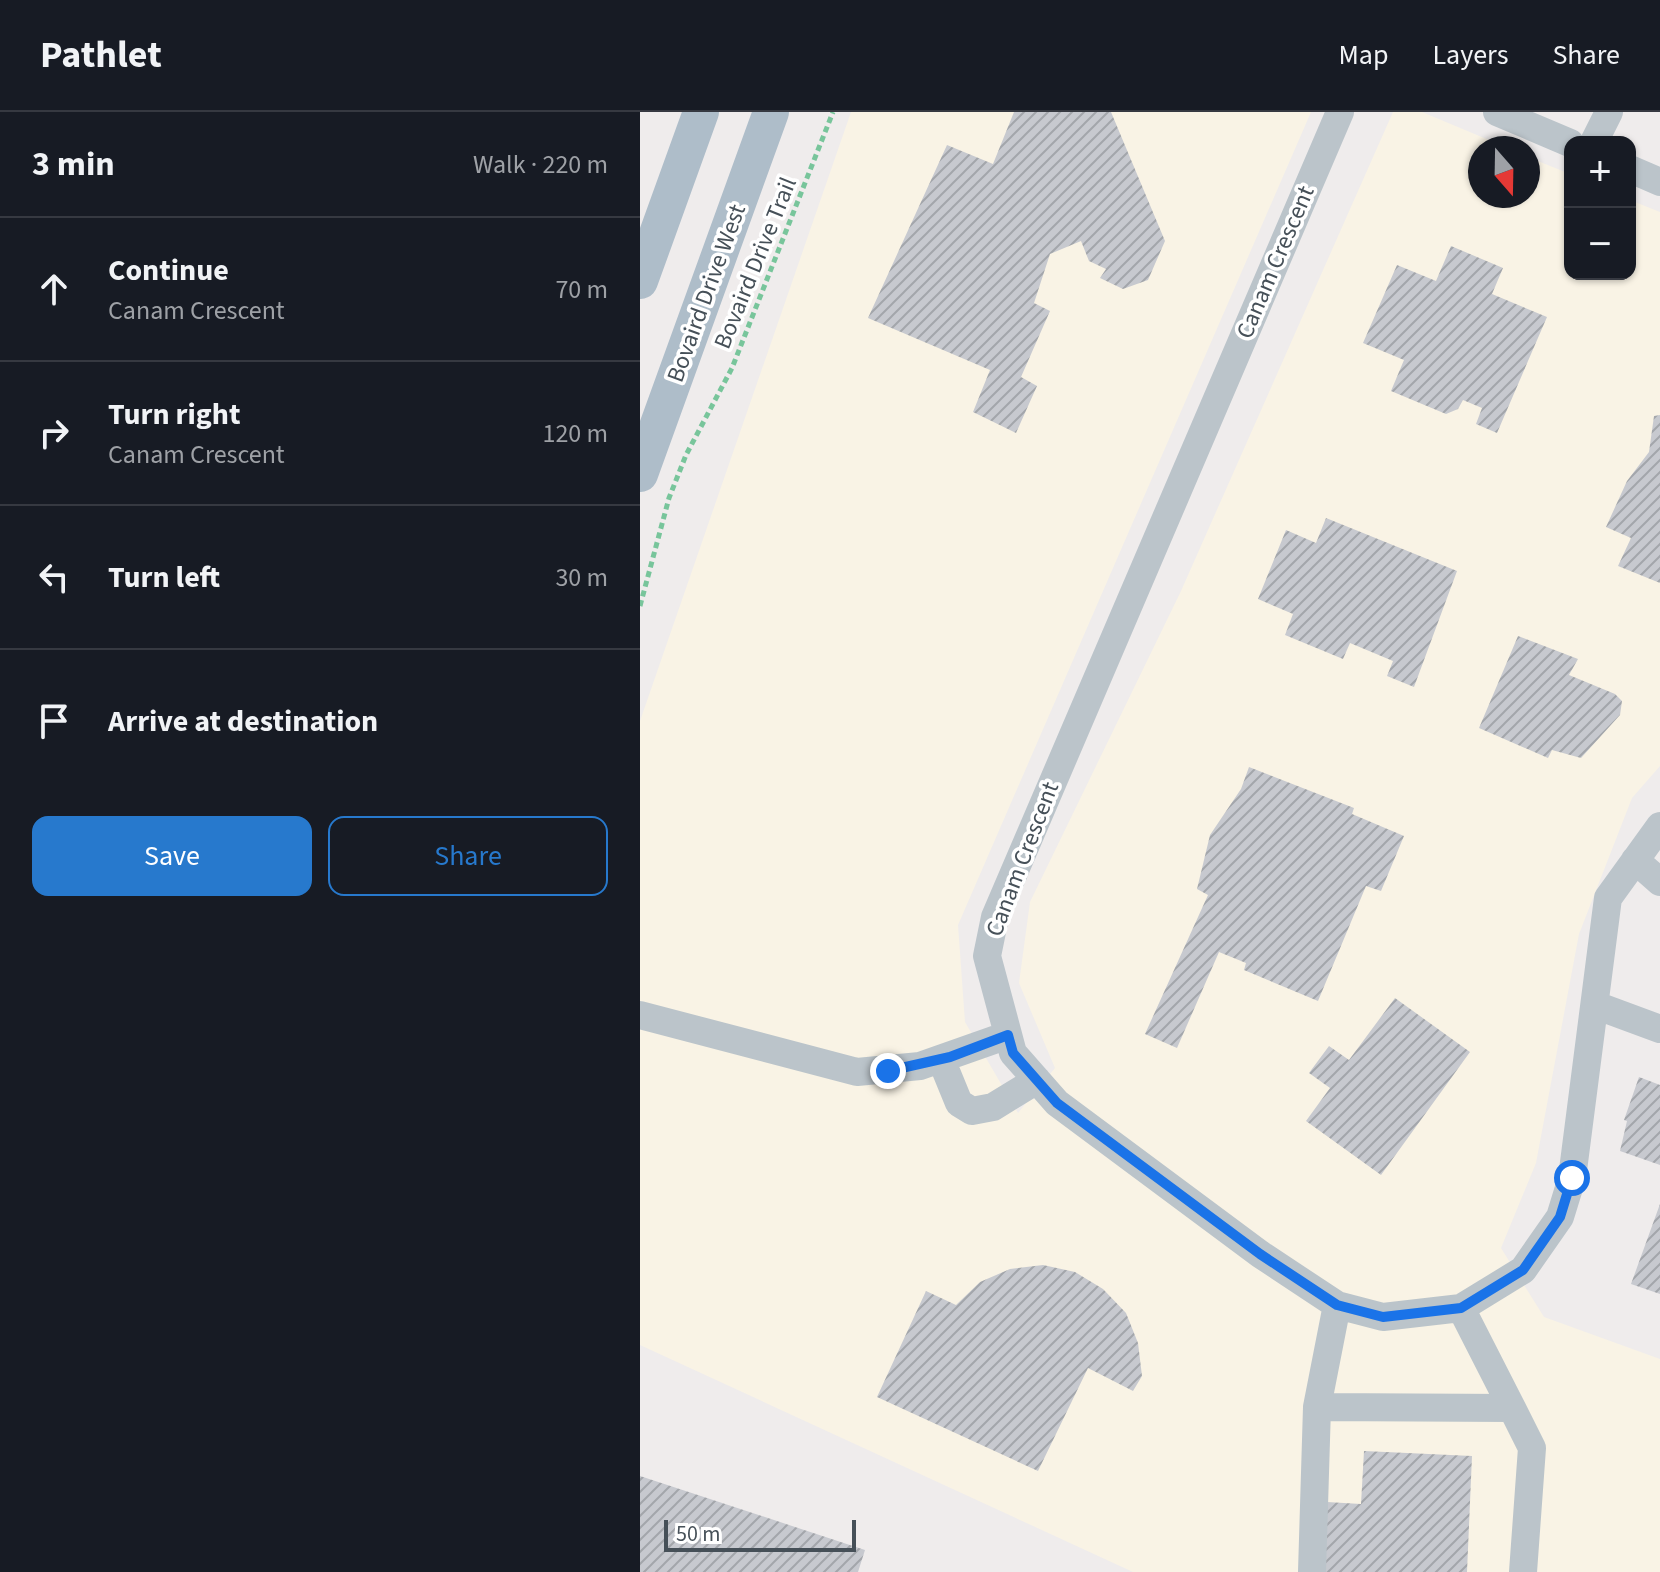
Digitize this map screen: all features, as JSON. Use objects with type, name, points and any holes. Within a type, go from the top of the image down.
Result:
[{"type":"main road","points":[[640,281],[701,112]]},
{"type":"main road","name":"Bovaird Drive West","points":[[640,474],[771,112]]},
{"type":"street","name":"Canam Crescent","points":[[1340,112],[995,917],[987,956],[1013,1053],[1057,1103],[1260,1254],[1337,1305],[1383,1317],[1461,1308],[1523,1270],[1560,1217],[1572,1178],[1608,898],[1660,826]]},
{"type":"street","points":[[1497,112],[1564,140]]},
{"type":"street","points":[[1597,136],[1609,112]]},
{"type":"street","points":[[1636,172],[1660,182]]},
{"type":"street","points":[[1635,860],[1660,882]]},
{"type":"street","points":[[1595,1005],[1660,1029]]},
{"type":"street","points":[[640,1015],[857,1072],[888,1071],[941,1059],[1008,1035]]},
{"type":"street","points":[[941,1059],[959,1103],[972,1111],[993,1107],[1037,1080]]},
{"type":"street","points":[[1312,1572],[1317,1407],[1337,1305]]},
{"type":"street","points":[[1461,1308],[1532,1448],[1523,1572]]},
{"type":"street","points":[[1317,1407],[1512,1408]]},
{"type":"path","name":"Bovaird Drive Trail","points":[[640,606],[669,498],[686,455],[732,368],[833,112]]},
{"type":"shaded area","points":[[851,112],[1311,112],[958,925],[965,1022],[1018,1113],[1055,1068],[1019,983],[1030,902],[1181,591],[1393,112],[1422,112],[1479,136],[1468,136],[1468,208],[1540,208],[1540,162],[1564,172],[1564,280],[1636,280],[1636,202],[1660,212],[1660,766],[1632,798],[1579,934],[1536,1163],[1501,1248],[1544,1317],[1660,1359],[1660,1572],[1133,1572],[640,1345],[640,721]]},
{"type":"building","points":[[1014,112],[1111,112],[1165,241],[1148,280],[1123,289],[1100,278],[1106,269],[1089,261],[1081,241],[1050,254],[1034,303],[1050,311],[1021,377],[1037,386],[1016,433],[973,412],[990,370],[868,318],[947,145],[993,164]]},
{"type":"building","points":[[1451,246],[1503,268],[1492,294],[1547,317],[1497,433],[1476,424],[1482,408],[1463,400],[1458,409],[1446,414],[1391,391],[1404,360],[1363,343],[1397,265],[1436,281]]},
{"type":"building","points":[[1660,415],[1660,583],[1618,566],[1631,538],[1606,527],[1627,481],[1649,452],[1654,416]]},
{"type":"building","points":[[1326,518],[1457,571],[1414,687],[1387,676],[1393,661],[1350,643],[1343,659],[1285,635],[1293,614],[1258,599],[1286,530],[1316,543]]},
{"type":"building","points":[[1518,636],[1578,659],[1569,675],[1615,694],[1622,701],[1620,715],[1581,758],[1552,750],[1548,758],[1479,728]]},
{"type":"building","points":[[1249,767],[1354,808],[1352,814],[1404,836],[1381,891],[1366,886],[1318,1001],[1244,970],[1246,963],[1219,952],[1177,1048],[1145,1034],[1208,895],[1197,889],[1210,835],[1241,789]]},
{"type":"building","points":[[1395,998],[1470,1052],[1381,1175],[1306,1121],[1330,1088],[1309,1073],[1329,1046],[1349,1060]]},
{"type":"building","points":[[1639,1077],[1660,1085],[1660,1165],[1620,1151],[1627,1121],[1624,1120]]},
{"type":"building","points":[[1660,1204],[1660,1294],[1631,1284]]},
{"type":"building","points":[[1043,1265],[1075,1272],[1103,1289],[1126,1313],[1138,1343],[1142,1376],[1133,1391],[1088,1368],[1038,1471],[877,1397],[926,1291],[956,1305],[980,1282],[1010,1269]]},
{"type":"building","points":[[1364,1451],[1472,1456],[1467,1572],[1324,1572],[1327,1502],[1361,1504]]},
{"type":"building","points":[[640,1476],[865,1550],[858,1572],[640,1572]]},
{"type":"route","points":[[888,1071],[950,1057],[1008,1035],[1013,1053],[1057,1103],[1260,1254],[1337,1305],[1383,1317],[1461,1308],[1523,1270],[1560,1217],[1572,1178]]}]
